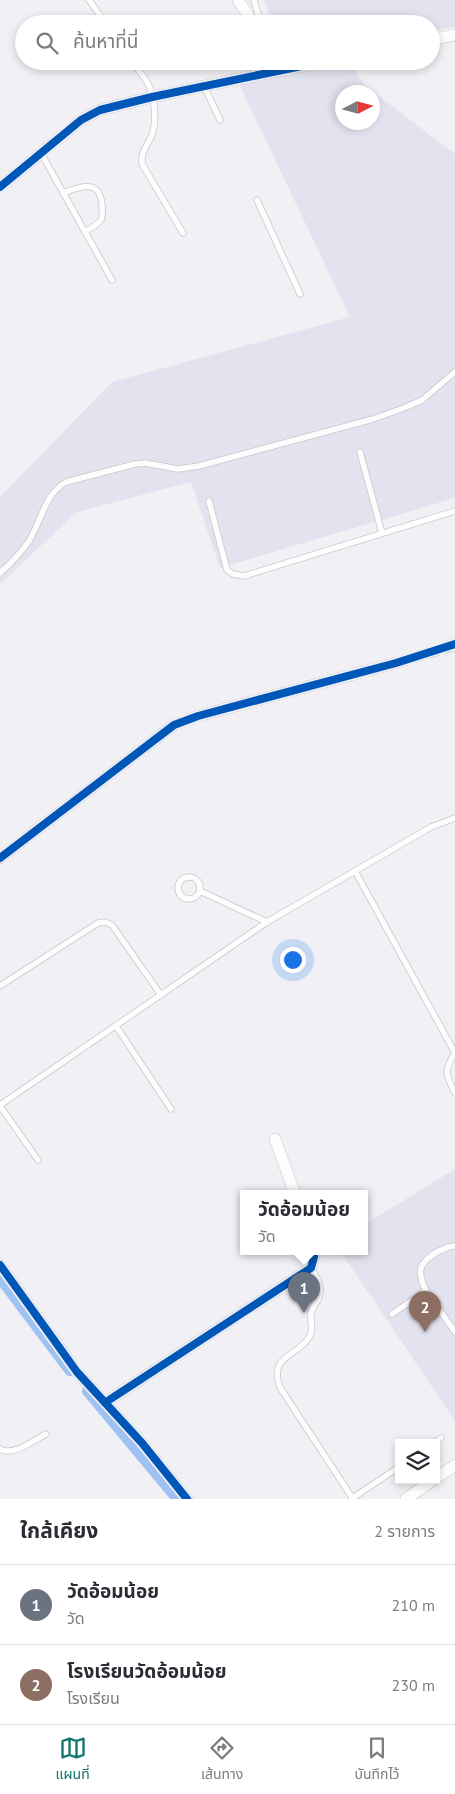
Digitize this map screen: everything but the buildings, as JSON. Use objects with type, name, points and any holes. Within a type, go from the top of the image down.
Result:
[{"type":"street","points":[[238,0],[248,15]]},
{"type":"street","points":[[440,38],[455,35]]},
{"type":"street","points":[[0,187],[81,120],[100,110],[266,70]]},
{"type":"street","points":[[0,858],[174,725],[198,716],[396,663]]},
{"type":"street","points":[[275,1139],[294,1190]]},
{"type":"street","points":[[106,1402],[310,1268],[314,1255]]},
{"type":"street","points":[[0,1265],[77,1372],[106,1402],[187,1499]]},
{"type":"street","points":[[440,1475],[455,1466]]},
{"type":"street","points":[[406,1499],[427,1484]]},
{"type":"lane","points":[[89,0],[100,15]]},
{"type":"lane","points":[[254,0],[258,15]]},
{"type":"lane","points":[[138,70],[148,84],[155,114],[151,138],[144,146],[141,156],[142,164],[183,233]]},
{"type":"lane","points":[[204,86],[220,120]]},
{"type":"lane","points":[[41,153],[112,280]]},
{"type":"lane","points":[[63,193],[82,186],[92,186],[98,191],[103,211],[100,220],[85,232]]},
{"type":"lane","points":[[257,200],[300,294]]},
{"type":"lane","points":[[0,573],[15,560],[29,541],[50,496],[57,487],[66,482],[135,464],[145,463],[178,469],[200,466],[373,419],[422,400],[455,372]]},
{"type":"lane","points":[[360,452],[382,533]]},
{"type":"lane","points":[[209,501],[227,570],[233,574],[244,576],[455,511]]},
{"type":"lane","points":[[38,1160],[0,1105],[267,922],[431,828],[455,818]]},
{"type":"lane","points":[[355,871],[455,1053],[446,1066],[446,1074],[455,1093]]},
{"type":"lane","points":[[200,891],[267,922]]},
{"type":"lane","points":[[0,986],[104,922],[112,925],[161,995]]},
{"type":"lane","points":[[116,1026],[171,1109]]},
{"type":"lane","points":[[455,1246],[448,1246],[425,1259],[421,1266],[422,1282],[426,1291],[455,1332]]},
{"type":"lane","points":[[310,1268],[320,1282],[321,1291],[310,1317],[313,1325],[311,1332],[308,1339],[284,1358],[279,1366],[276,1379],[353,1499],[395,1470]]},
{"type":"lane","points":[[392,1314],[426,1291]]},
{"type":"lane","points":[[0,1449],[9,1452],[14,1451],[46,1434]]},
{"type":"shaded area","points":[[264,0],[455,0],[455,27],[440,30],[440,15],[270,15]]},
{"type":"shaded area","points":[[297,70],[355,70],[364,85],[335,85],[335,130],[380,130],[380,97],[455,154],[455,498],[220,568],[191,482],[77,512],[0,584],[0,497],[112,382],[350,317],[238,82]]},
{"type":"shaded area","points":[[455,1169],[455,1421],[343,1255],[368,1255],[368,1223]]},
{"type":"waterway","points":[[0,1277],[70,1370]]},
{"type":"waterway","points":[[88,1391],[178,1499]]},
{"type":"tunnel","points":[[396,663],[453,646]]},
{"type":"cycle path","points":[[0,187],[81,120],[100,110],[152,97],[282,70]]},
{"type":"cycle path","points":[[0,858],[174,725],[198,716],[396,663],[455,644]]},
{"type":"cycle path","points":[[106,1402],[311,1268],[314,1255]]},
{"type":"cycle path","points":[[0,1265],[77,1372],[142,1443],[187,1499]]},
{"type":"place","name":"วัดอ้อมน้อย","points":[[304,1313]]},
{"type":"place","name":"โรงเรียนวัดอ้อมน้อย","points":[[425,1332]]}]
